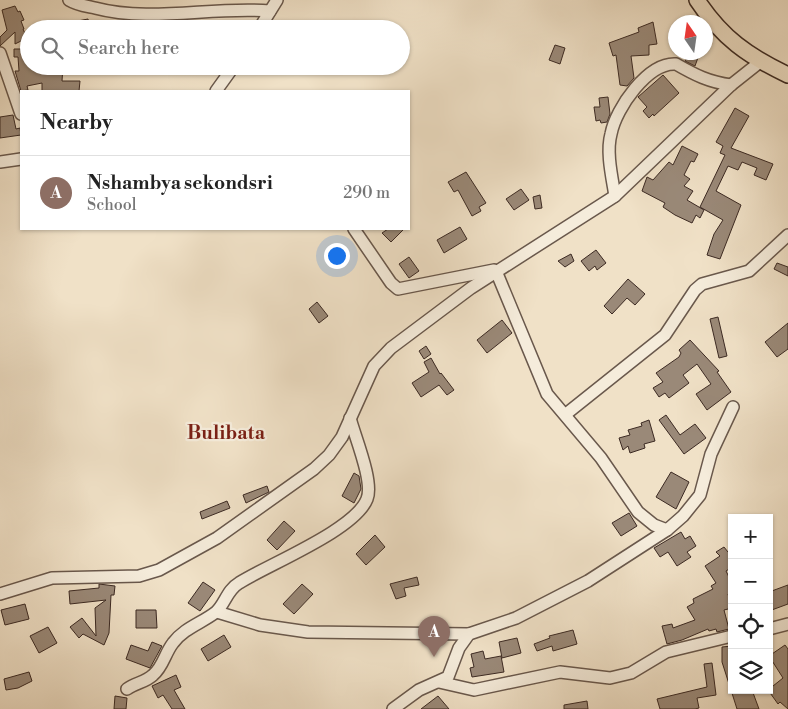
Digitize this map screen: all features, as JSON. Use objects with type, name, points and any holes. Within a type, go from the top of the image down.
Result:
[{"type":"main road","points":[[697,0],[713,24],[760,62],[788,75]]},
{"type":"street","points":[[69,0],[108,12],[161,15],[232,10],[270,11]]},
{"type":"street","points":[[264,20],[277,0]]},
{"type":"street","points":[[0,53],[20,111]]},
{"type":"street","points":[[0,594],[52,578],[139,576],[177,561],[217,538],[314,469],[335,448],[374,366],[391,348],[498,270],[615,196],[731,85],[760,62]]},
{"type":"street","points":[[615,196],[612,180],[611,132],[632,93],[651,71],[658,66],[676,64],[698,78],[731,85]]},
{"type":"street","points":[[217,90],[228,75]]},
{"type":"street","points":[[0,162],[20,159]]},
{"type":"street","points":[[355,230],[391,283],[398,289],[498,270]]},
{"type":"street","points":[[566,414],[665,335],[695,290],[702,284],[749,271],[788,235]]},
{"type":"street","points":[[498,270],[547,394],[566,414],[601,458],[638,512],[654,525],[667,530]]},
{"type":"street","points":[[217,612],[260,625],[308,632],[469,634],[510,620],[588,581],[667,530],[693,505],[700,495],[711,454],[733,407]]},
{"type":"street","points":[[127,690],[135,683],[152,677],[163,663],[173,643],[181,635],[217,612],[233,587],[358,515],[369,493],[364,465],[350,418]]},
{"type":"street","points":[[773,628],[788,624]]},
{"type":"street","points":[[393,709],[420,690],[448,677],[459,648],[469,634]]},
{"type":"street","points":[[439,682],[474,690],[560,672],[610,678],[631,673],[666,652],[728,637]]},
{"type":"building","points":[[15,6],[18,12],[20,11],[24,20],[20,20],[20,42],[15,44],[15,32],[0,46],[0,37],[7,30],[2,10]]},
{"type":"building","points":[[653,22],[657,44],[649,45],[649,55],[631,56],[634,78],[627,86],[620,85],[616,55],[613,56],[609,43],[639,32],[638,28]]},
{"type":"building","points":[[555,45],[565,48],[560,64],[549,60]]},
{"type":"building","points":[[14,49],[20,49],[20,75],[62,75],[62,81],[80,81],[79,90],[42,90],[42,83],[27,86],[28,90],[21,90],[15,71],[19,71],[18,57],[14,57]]},
{"type":"building","points":[[686,60],[697,60],[695,66]]},
{"type":"building","points":[[663,75],[679,93],[654,116],[653,114],[649,118],[643,111],[647,107],[638,97]]},
{"type":"building","points":[[608,97],[610,114],[607,122],[601,123],[600,120],[596,121],[594,107],[600,107],[599,98]]},
{"type":"building","points":[[735,108],[749,116],[731,148],[773,164],[766,180],[754,175],[757,168],[742,162],[738,170],[728,166],[716,191],[741,205],[720,259],[707,255],[714,234],[723,220],[700,207],[725,155],[720,153],[723,146],[716,142]]},
{"type":"building","points":[[13,115],[16,129],[20,128],[20,135],[0,138],[0,117]]},
{"type":"building","points":[[682,146],[698,154],[694,162],[691,161],[684,175],[690,179],[684,186],[693,191],[687,200],[704,210],[700,218],[696,215],[692,223],[675,215],[663,207],[665,203],[642,191],[647,177],[653,180],[669,162],[673,165]]},
{"type":"building","points":[[466,172],[486,203],[479,207],[481,211],[472,216],[458,190],[454,192],[448,182]]},
{"type":"building","points":[[521,189],[529,200],[514,210],[506,199]]},
{"type":"building","points":[[540,195],[542,208],[535,209],[533,197]]},
{"type":"building","points":[[460,227],[467,239],[444,253],[437,240]]},
{"type":"building","points":[[386,230],[403,230],[391,242],[382,233]]},
{"type":"building","points":[[596,250],[606,263],[597,270],[595,266],[589,271],[581,261]]},
{"type":"building","points":[[571,254],[574,261],[565,267],[558,261]]},
{"type":"building","points":[[409,257],[419,271],[409,278],[399,264]]},
{"type":"building","points":[[777,263],[788,267],[788,276],[774,269]]},
{"type":"building","points":[[628,279],[645,294],[635,305],[627,298],[612,314],[604,306]]},
{"type":"building","points":[[317,302],[328,316],[319,323],[309,309]]},
{"type":"building","points":[[718,317],[727,356],[719,358],[710,319]]},
{"type":"building","points":[[502,320],[512,333],[487,353],[477,340]]},
{"type":"building","points":[[788,323],[788,349],[777,357],[765,342]]},
{"type":"building","points":[[690,340],[719,371],[717,372],[731,392],[707,410],[696,394],[711,384],[697,364],[683,375],[689,383],[669,398],[665,393],[659,397],[653,388],[663,382],[656,373],[679,357],[681,353],[679,350]]},
{"type":"building","points":[[426,346],[431,354],[424,359],[419,351]]},
{"type":"building","points":[[431,358],[440,374],[454,390],[447,395],[439,385],[421,397],[412,383],[429,372],[424,362]]},
{"type":"building","points":[[666,415],[680,435],[695,424],[706,438],[684,454],[659,420]]},
{"type":"building","points":[[649,420],[655,441],[644,444],[645,448],[630,453],[628,446],[623,450],[619,438],[630,435],[628,430],[642,426],[641,423]]},
{"type":"building","points":[[671,472],[689,482],[676,509],[656,497]]},
{"type":"building","points":[[354,473],[359,476],[361,489],[354,503],[342,496]]},
{"type":"building","points":[[267,486],[269,492],[246,503],[243,495]]},
{"type":"building","points":[[227,501],[230,508],[202,519],[200,512]]},
{"type":"building","points":[[629,513],[637,526],[621,536],[612,523]]},
{"type":"building","points":[[284,521],[295,531],[277,550],[267,540]]},
{"type":"building","points":[[681,532],[685,539],[690,536],[696,546],[687,552],[691,557],[677,566],[668,552],[660,557],[654,548]]},
{"type":"building","points":[[375,535],[385,547],[366,565],[356,554]]},
{"type":"building","points":[[724,547],[728,552],[728,570],[726,571],[728,575],[728,609],[724,610],[728,629],[717,632],[716,629],[709,631],[708,629],[667,644],[662,626],[672,624],[673,628],[695,620],[687,607],[694,603],[693,599],[713,589],[711,586],[716,583],[705,566],[720,556],[716,552]]},
{"type":"building","points":[[417,577],[419,585],[404,588],[406,596],[396,599],[390,584]]},
{"type":"building","points":[[203,582],[215,590],[200,611],[188,603]]},
{"type":"building","points":[[99,584],[115,586],[114,595],[111,595],[109,633],[104,645],[83,634],[79,638],[70,627],[82,618],[96,636],[95,608],[106,600],[70,604],[69,591],[99,588]]},
{"type":"building","points":[[302,584],[313,594],[294,614],[283,604]]},
{"type":"building","points":[[788,585],[788,604],[773,610],[773,591]]},
{"type":"building","points":[[25,604],[29,619],[5,625],[1,610]]},
{"type":"building","points":[[136,610],[156,610],[157,628],[136,628]]},
{"type":"building","points":[[48,627],[57,643],[39,653],[30,636]]},
{"type":"building","points":[[573,630],[577,644],[553,651],[552,646],[537,651],[534,644],[550,638],[549,636]]},
{"type":"building","points":[[224,635],[231,647],[208,661],[201,649]]},
{"type":"building","points":[[517,638],[521,653],[502,658],[499,642]]},
{"type":"building","points":[[152,642],[162,646],[150,668],[126,659],[131,645],[148,651]]},
{"type":"building","points":[[785,645],[788,649],[788,709],[780,702],[778,704],[771,694],[773,694],[773,686],[783,678],[773,662],[773,653]]},
{"type":"building","points":[[728,646],[728,681],[722,662],[722,647]]},
{"type":"building","points":[[483,651],[485,659],[501,656],[504,672],[472,677],[470,668],[474,667],[471,654]]},
{"type":"building","points":[[712,663],[716,695],[697,698],[699,708],[695,709],[660,709],[657,699],[707,687],[704,664]]},
{"type":"building","points":[[29,672],[32,681],[18,688],[6,690],[4,679]]},
{"type":"building","points":[[176,675],[181,687],[174,690],[185,709],[172,709],[163,695],[158,698],[152,686]]},
{"type":"building","points":[[732,694],[753,694],[759,709],[737,709]]},
{"type":"building","points":[[115,696],[127,698],[126,709],[114,709]]},
{"type":"building","points":[[438,696],[449,709],[421,709]]},
{"type":"building","points":[[587,701],[588,709],[564,709],[564,705]]},
{"type":"place","name":"Nshambya sekondsri","points":[[434,657]]},
{"type":"district","name":"Bulibata","points":[[226,433]]}]
